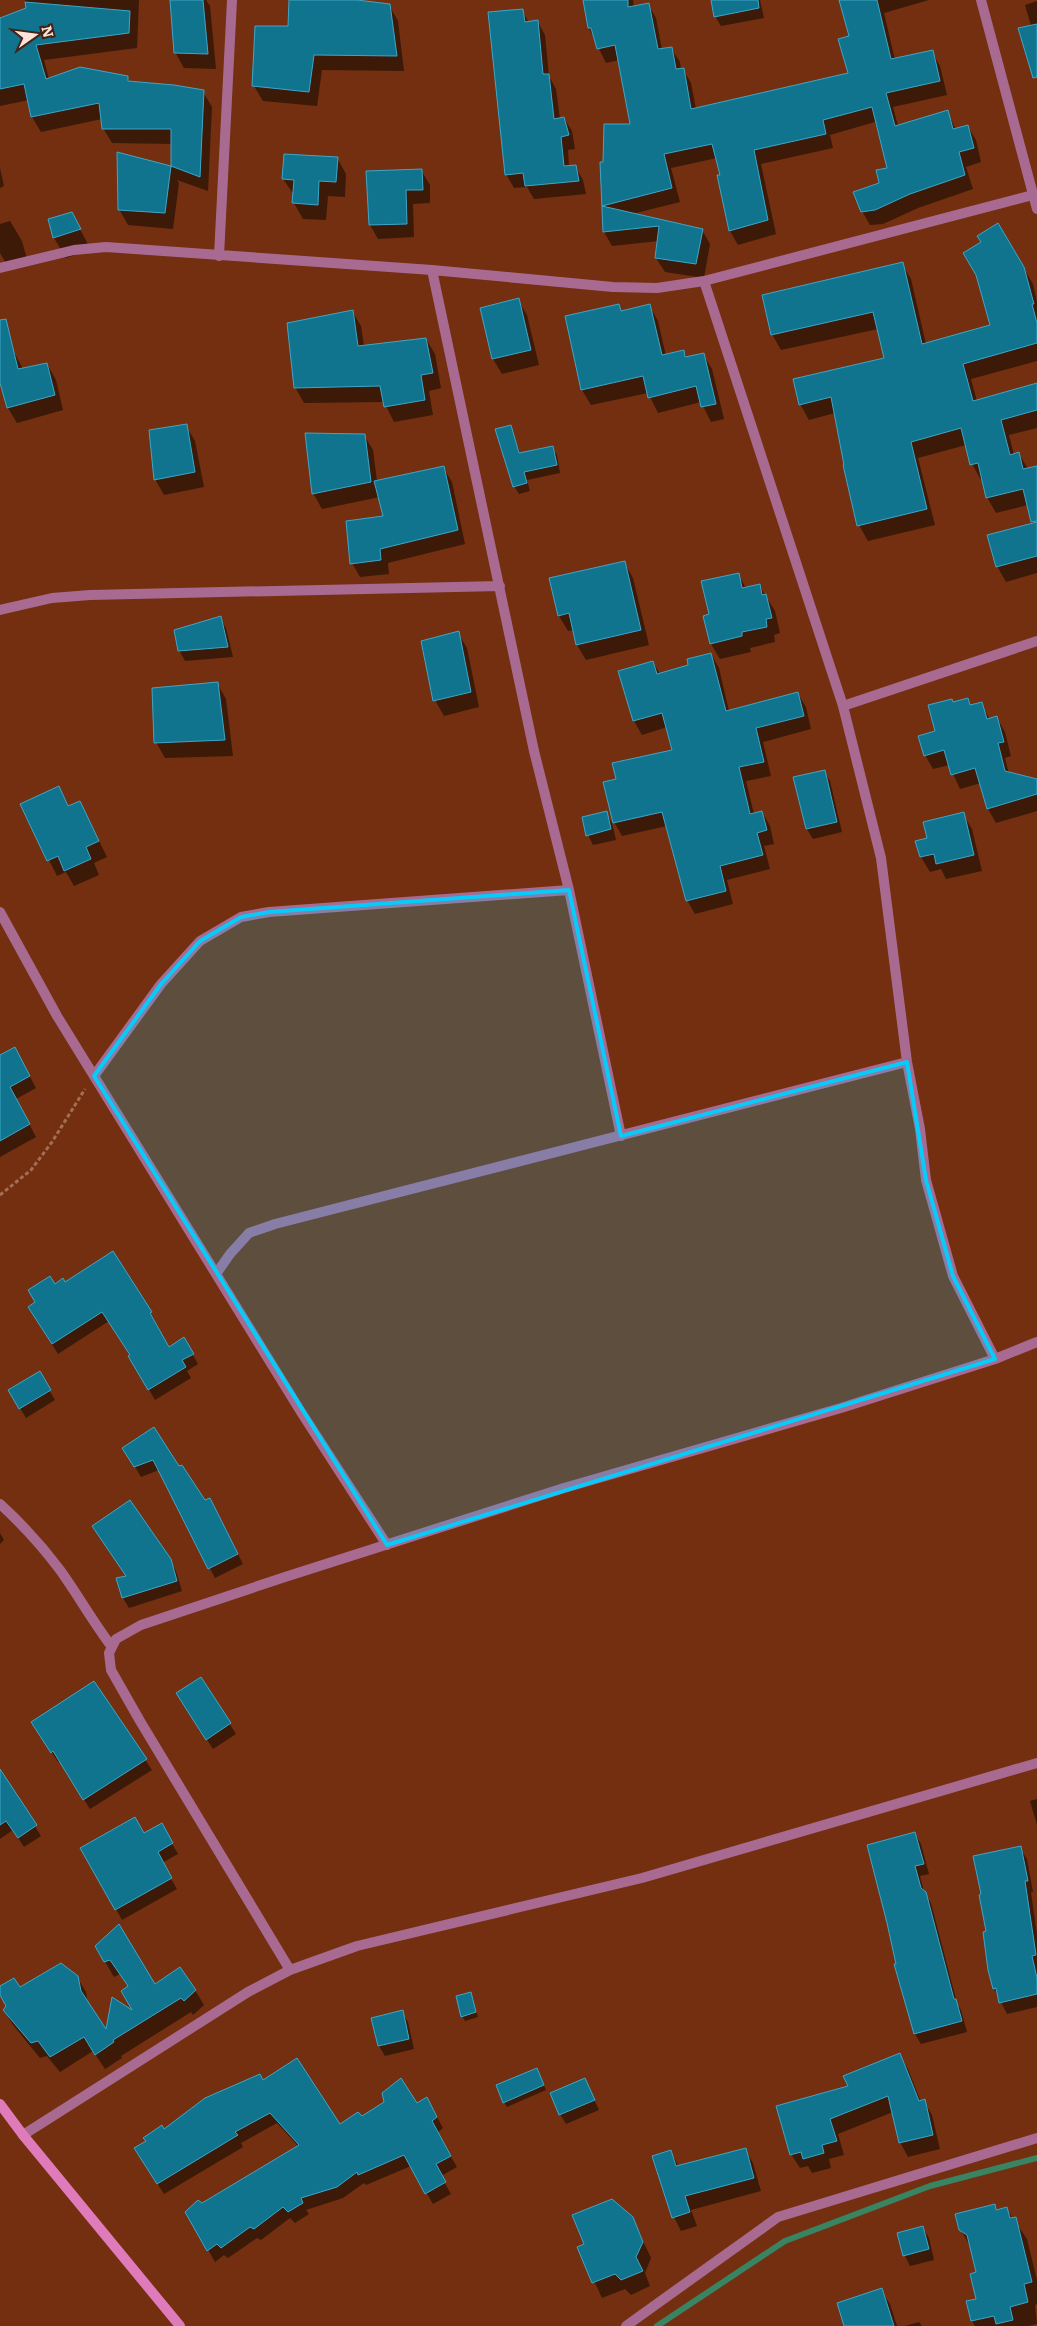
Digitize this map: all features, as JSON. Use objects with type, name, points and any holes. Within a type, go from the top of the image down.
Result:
[{"type":"main road","points":[[0,2104],[23,2136],[180,2326]]},
{"type":"street","points":[[219,256],[232,0]]},
{"type":"street","points":[[981,0],[1037,209]]},
{"type":"street","points":[[0,268],[74,250],[106,247],[658,288],[704,281],[1033,195]]},
{"type":"street","points":[[432,270],[534,751],[569,890],[621,1136]]},
{"type":"street","points":[[704,281],[843,706],[881,858],[907,1062],[920,1129],[926,1180],[953,1276],[996,1359]]},
{"type":"street","points":[[0,610],[52,598],[90,595],[500,586]]},
{"type":"street","points":[[843,706],[1037,641]]},
{"type":"street","points":[[94,1076],[161,984],[200,941],[241,917],[268,912],[569,890]]},
{"type":"street","points":[[0,912],[57,1016],[301,1412],[387,1545]]},
{"type":"street","points":[[216,1274],[230,1254],[249,1233],[275,1224],[907,1062]]},
{"type":"street","points":[[290,1970],[135,1712],[112,1670],[109,1653],[116,1639],[141,1625],[387,1545],[574,1485],[841,1408],[996,1359],[1037,1342]]},
{"type":"street","points":[[0,1504],[19,1522],[60,1570],[112,1647]]},
{"type":"street","points":[[23,2136],[248,1992],[290,1970],[357,1946],[642,1878],[1037,1763]]},
{"type":"street","points":[[626,2326],[778,2217],[1037,2138]]},
{"type":"path","points":[[0,1195],[31,1170],[52,1142],[94,1076]]},
{"type":"highlighted area","points":[[569,890],[621,1136],[907,1062],[926,1180],[953,1276],[995,1359],[387,1545],[94,1076],[161,984],[200,941],[241,917],[269,912]]},
{"type":"building","points":[[170,0],[203,0],[208,54],[174,53]]},
{"type":"building","points":[[289,0],[357,0],[390,4],[397,56],[314,55],[309,92],[252,86],[255,26],[288,26]]},
{"type":"building","points":[[583,0],[628,0],[628,7],[649,3],[658,49],[672,47],[676,69],[684,68],[691,109],[848,73],[838,39],[849,36],[839,0],[877,0],[891,59],[933,50],[940,81],[886,93],[895,126],[948,110],[953,129],[968,125],[974,148],[959,152],[965,175],[910,194],[875,210],[861,212],[853,192],[879,183],[876,170],[887,168],[872,107],[823,120],[826,134],[754,150],[768,220],[729,231],[717,175],[720,175],[712,144],[664,154],[672,188],[602,206],[703,229],[696,264],[655,258],[659,226],[603,232],[600,162],[603,162],[604,124],[630,124],[615,45],[597,49],[591,28],[588,28]]},
{"type":"building","points":[[711,0],[758,0],[759,8],[714,17]]},
{"type":"building","points":[[25,2],[130,11],[129,33],[36,45],[46,79],[80,67],[128,76],[128,81],[204,90],[200,177],[171,166],[171,129],[102,129],[99,103],[31,117],[24,84],[0,89],[0,18],[26,8]]},
{"type":"building","points":[[523,9],[525,22],[538,20],[543,74],[549,74],[554,119],[564,117],[569,135],[561,137],[564,166],[576,165],[579,181],[525,186],[523,173],[505,175],[488,12]]},
{"type":"building","points":[[1037,24],[1037,77],[1033,78],[1018,28]]},
{"type":"building","points":[[117,152],[171,166],[165,213],[118,210]]},
{"type":"building","points":[[284,154],[338,157],[336,182],[319,181],[318,205],[292,203],[294,180],[282,179]]},
{"type":"building","points":[[422,169],[423,190],[406,190],[407,224],[369,225],[366,171]]},
{"type":"building","points":[[72,212],[81,229],[53,238],[48,219]]},
{"type":"building","points":[[998,223],[1024,267],[1034,304],[1032,304],[1037,323],[1037,343],[963,364],[973,401],[1037,383],[1037,410],[1001,420],[1010,455],[1019,452],[1023,469],[1037,466],[1037,521],[1031,522],[1023,489],[986,498],[978,463],[970,465],[961,428],[911,442],[927,509],[857,526],[843,465],[831,397],[799,405],[793,379],[884,358],[873,312],[771,335],[762,295],[903,262],[922,344],[990,325],[976,275],[963,253],[981,242],[977,236]]},
{"type":"building","points":[[519,298],[531,350],[492,359],[480,308]]},
{"type":"building","points":[[619,304],[621,311],[650,304],[662,355],[684,350],[685,357],[704,353],[716,404],[701,407],[696,386],[648,398],[643,376],[581,390],[565,316]]},
{"type":"building","points":[[353,310],[358,346],[426,338],[433,373],[421,375],[425,400],[384,407],[380,386],[294,388],[287,323]]},
{"type":"building","points":[[6,319],[18,369],[47,363],[55,395],[7,408],[0,383],[0,320]]},
{"type":"building","points":[[187,424],[195,472],[154,480],[149,430]]},
{"type":"building","points":[[511,425],[519,453],[553,446],[557,465],[524,472],[527,483],[513,487],[495,429]]},
{"type":"building","points":[[305,433],[365,434],[371,482],[312,494]]},
{"type":"building","points":[[444,466],[458,530],[380,549],[381,560],[350,564],[346,521],[383,516],[374,481]]},
{"type":"building","points":[[1037,522],[1037,556],[996,567],[987,535]]},
{"type":"building","points":[[625,561],[641,630],[576,645],[569,613],[558,616],[549,578]]},
{"type":"building","points":[[739,573],[742,588],[760,584],[762,595],[766,594],[772,618],[766,619],[767,627],[742,632],[742,636],[710,644],[703,616],[709,614],[701,581]]},
{"type":"building","points":[[221,616],[228,647],[178,651],[174,630]]},
{"type":"building","points":[[459,631],[471,692],[433,701],[421,641]]},
{"type":"building","points":[[711,653],[726,711],[798,692],[804,716],[756,728],[764,762],[739,767],[750,814],[762,811],[767,830],[757,833],[763,855],[720,866],[726,891],[686,901],[662,812],[613,823],[603,782],[616,779],[612,763],[672,750],[662,713],[633,721],[618,671],[653,661],[657,674],[688,665],[687,659]]},
{"type":"building","points":[[218,682],[225,740],[154,743],[152,688]]},
{"type":"building","points":[[968,698],[970,705],[982,702],[987,719],[997,716],[1004,742],[998,743],[1005,771],[1037,779],[1037,794],[987,809],[975,768],[951,775],[944,750],[924,756],[918,736],[935,731],[928,705],[952,699],[953,702]]},
{"type":"building","points":[[825,770],[837,822],[806,829],[793,777]]},
{"type":"building","points":[[59,786],[68,806],[80,801],[99,841],[86,847],[91,859],[64,871],[58,856],[47,861],[20,804]]},
{"type":"building","points":[[607,811],[611,829],[586,836],[582,817]]},
{"type":"building","points":[[964,812],[974,855],[936,864],[934,854],[920,857],[915,841],[927,838],[923,822]]},
{"type":"building","points":[[15,1047],[30,1076],[10,1087],[30,1124],[0,1141],[0,1055]]},
{"type":"building","points":[[113,1251],[152,1312],[150,1313],[169,1347],[184,1337],[194,1354],[182,1360],[186,1367],[148,1390],[128,1356],[130,1355],[102,1312],[52,1344],[28,1307],[35,1302],[28,1290],[50,1276],[55,1284],[63,1278],[65,1282]]},
{"type":"building","points":[[40,1371],[51,1390],[19,1409],[8,1390]]},
{"type":"building","points":[[154,1427],[179,1466],[182,1465],[205,1500],[210,1498],[238,1554],[208,1569],[153,1460],[134,1467],[122,1448]]},
{"type":"building","points":[[130,1500],[171,1559],[177,1581],[122,1598],[116,1578],[126,1576],[92,1526]]},
{"type":"building","points":[[201,1677],[231,1723],[206,1740],[176,1693]]},
{"type":"building","points":[[94,1681],[147,1759],[83,1800],[53,1751],[51,1753],[31,1722]]},
{"type":"building","points":[[0,1769],[37,1825],[18,1838],[6,1821],[0,1825]]},
{"type":"building","points":[[135,1817],[144,1833],[162,1823],[173,1843],[158,1852],[172,1878],[115,1910],[80,1848]]},
{"type":"building","points":[[915,1832],[924,1864],[915,1866],[921,1888],[926,1892],[954,1999],[956,1999],[962,2021],[914,2034],[894,1964],[896,1964],[887,1923],[867,1845]]},
{"type":"building","points":[[1021,1846],[1028,1881],[1025,1881],[1036,1955],[1032,1956],[1037,1978],[1037,1994],[999,2003],[996,1988],[993,1989],[988,1970],[983,1932],[986,1931],[973,1856]]},
{"type":"building","points":[[119,1924],[155,1984],[180,1967],[196,1990],[184,2001],[181,1998],[113,2040],[114,2042],[95,2055],[84,2037],[50,2057],[38,2041],[31,2043],[3,2010],[6,2006],[0,1995],[0,1986],[14,1978],[20,1987],[61,1963],[78,1976],[81,1991],[106,2029],[112,1997],[132,2010],[121,1991],[128,1986],[110,1960],[104,1962],[95,1946]]},
{"type":"building","points":[[471,1992],[476,2012],[461,2017],[456,1996]]},
{"type":"building","points":[[403,2010],[409,2039],[378,2046],[371,2018]]},
{"type":"building","points":[[900,2053],[919,2101],[925,2099],[933,2135],[899,2143],[888,2096],[830,2119],[837,2141],[822,2145],[824,2153],[803,2159],[801,2152],[790,2155],[776,2106],[848,2086],[843,2076]]},
{"type":"building","points":[[297,2058],[340,2124],[358,2112],[362,2116],[384,2102],[382,2093],[401,2078],[417,2103],[427,2097],[437,2117],[432,2121],[451,2156],[436,2164],[446,2182],[425,2194],[404,2155],[358,2175],[357,2172],[337,2187],[301,2198],[303,2203],[288,2212],[283,2207],[254,2229],[250,2227],[221,2248],[217,2244],[207,2251],[185,2212],[198,2200],[202,2203],[299,2145],[270,2113],[235,2132],[238,2135],[157,2184],[134,2148],[146,2141],[143,2138],[162,2125],[164,2129],[205,2098],[260,2074],[263,2080]]},
{"type":"building","points":[[537,2068],[544,2085],[503,2103],[496,2085]]},
{"type":"building","points":[[585,2078],[595,2100],[559,2115],[550,2093]]},
{"type":"building","points":[[746,2148],[754,2178],[685,2196],[690,2212],[672,2218],[652,2156],[671,2150],[676,2166]]},
{"type":"building","points":[[612,2199],[633,2217],[643,2242],[636,2257],[643,2271],[621,2280],[615,2274],[592,2283],[577,2247],[584,2244],[572,2215]]},
{"type":"building","points":[[995,2204],[996,2210],[1007,2207],[1010,2218],[1016,2217],[1032,2282],[1024,2284],[1028,2302],[1010,2307],[1013,2320],[996,2324],[994,2316],[971,2321],[966,2301],[976,2299],[970,2274],[976,2272],[967,2235],[959,2230],[955,2214]]},
{"type":"building","points":[[923,2226],[929,2249],[903,2256],[897,2233]]},
{"type":"building","points":[[882,2288],[894,2326],[844,2326],[837,2303]]},
{"type":"waterway","points":[[657,2326],[785,2241],[930,2186],[1037,2158]]}]
